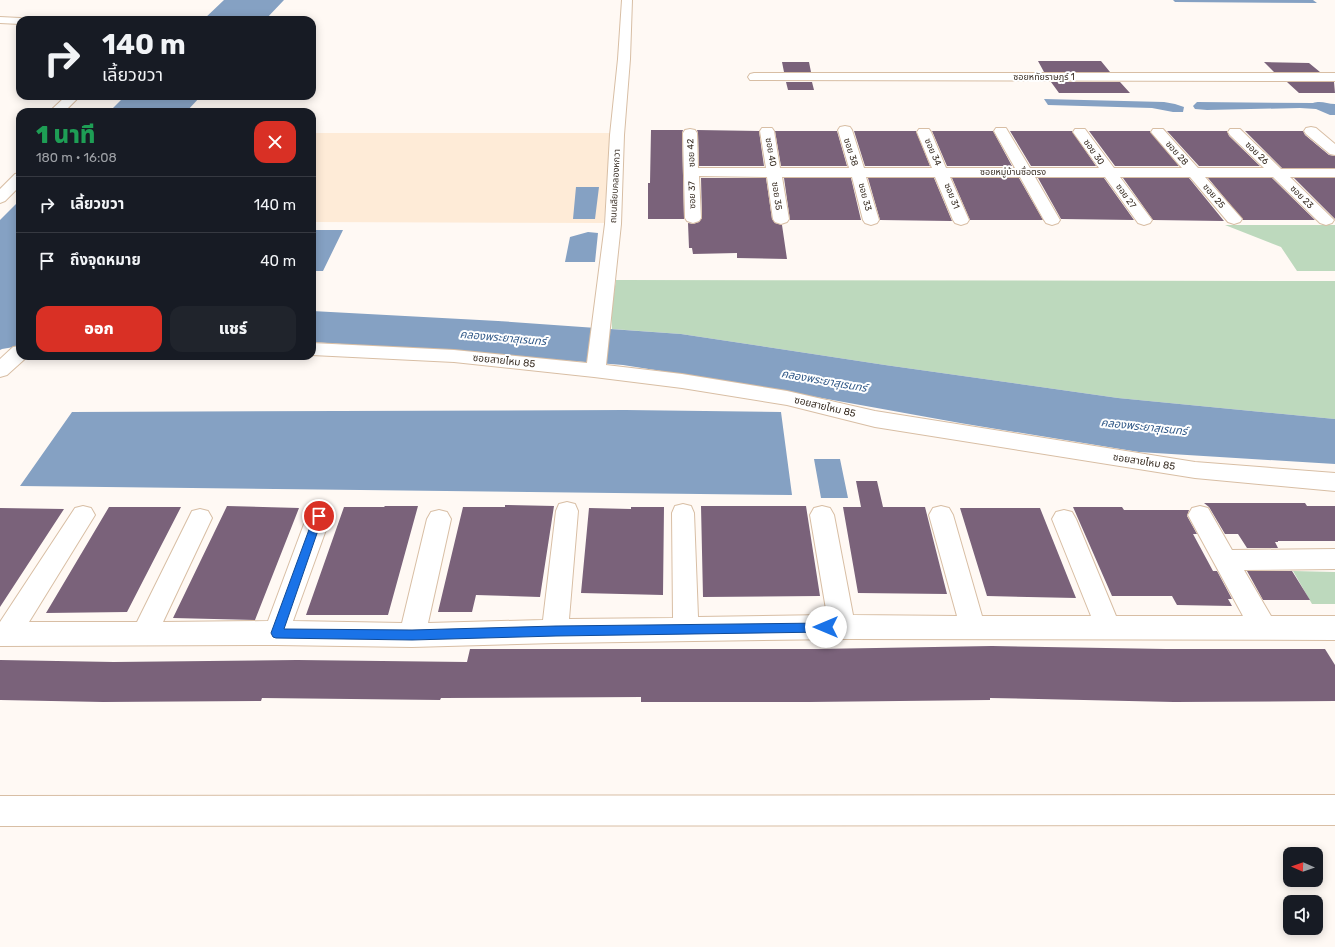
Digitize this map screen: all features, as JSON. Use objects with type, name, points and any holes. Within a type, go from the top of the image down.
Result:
[{"type":"street","name":"ถนนเลียบคลองหกวา","points":[[595,366],[613,224],[617,135],[624,59],[627,0]]},
{"type":"street","points":[[0,20],[16,21]]},
{"type":"street","name":"ซอยหทัยราษฎร์ 1","points":[[754,77],[1335,77]]},
{"type":"street","points":[[60,108],[70,100]]},
{"type":"street","name":"ซอย 38","points":[[844,130],[858,173]]},
{"type":"street","name":"ซอย 40","points":[[767,131],[774,173]]},
{"type":"street","points":[[1001,131],[1052,220]]},
{"type":"street","points":[[1311,131],[1335,151]]},
{"type":"street","name":"ซอย 34","points":[[924,132],[942,172]]},
{"type":"street","name":"ซอย 30","points":[[1080,132],[1109,173]]},
{"type":"street","name":"ซอย 28","points":[[1158,132],[1195,173]]},
{"type":"street","name":"ซอย 26","points":[[1235,132],[1279,173]]},
{"type":"street","name":"ซอย 42","points":[[690,133],[692,172]]},
{"type":"street","name":"ซอยหมู่บ้านซื่อตรง","points":[[692,172],[1335,173]]},
{"type":"street","name":"ซอย 37","points":[[692,172],[693,218]]},
{"type":"street","name":"ซอย 31","points":[[942,172],[961,220]]},
{"type":"street","name":"ซอย 35","points":[[774,173],[781,219]]},
{"type":"street","name":"ซอย 33","points":[[858,173],[871,220]]},
{"type":"street","name":"ซอย 27","points":[[1109,173],[1144,220]]},
{"type":"street","name":"ซอย 25","points":[[1195,173],[1234,219]]},
{"type":"street","name":"ซอย 23","points":[[1279,173],[1326,220]]},
{"type":"street","points":[[0,198],[16,181]]},
{"type":"street","name":"ซอยสายไหม 85","points":[[316,349],[454,356],[595,366],[787,398],[875,419],[1195,470],[1335,482]]},
{"type":"street","points":[[0,370],[16,356]]},
{"type":"street","points":[[556,631],[567,511]]},
{"type":"street","points":[[684,514],[686,629]]},
{"type":"street","points":[[4,634],[83,515]]},
{"type":"street","points":[[822,515],[842,627]]},
{"type":"street","points":[[941,515],[973,628]]},
{"type":"street","points":[[1200,515],[1263,627]]},
{"type":"street","points":[[276,633],[319,516]]},
{"type":"street","points":[[145,633],[200,518]]},
{"type":"street","points":[[412,635],[439,519]]},
{"type":"street","points":[[1064,519],[1108,627]]},
{"type":"street","points":[[1226,560],[1335,559]]},
{"type":"street","points":[[4,634],[276,633],[412,635],[556,631],[842,627],[1335,628]]},
{"type":"street","points":[[0,811],[1335,810]]},
{"type":"shaded area","points":[[316,133],[610,133],[604,223],[316,222]]},
{"type":"green space","points":[[1225,225],[1335,225],[1335,271],[1297,271],[1281,247]]},
{"type":"green space","points":[[616,280],[1335,281],[1335,419],[1118,398],[681,334],[612,329],[611,313]]},
{"type":"green space","points":[[1293,571],[1335,572],[1335,604],[1312,604]]},
{"type":"water","points":[[224,0],[284,0],[269,16],[207,16]]},
{"type":"water","points":[[1173,0],[1313,0],[1317,3],[1175,2]]},
{"type":"water","points":[[1044,99],[1164,102],[1184,107],[1183,112],[1173,112],[1152,108],[1048,105]]},
{"type":"water","points":[[121,100],[197,100],[190,108],[113,108]]},
{"type":"water","points":[[1197,102],[1321,102],[1335,104],[1335,115],[1330,115],[1316,109],[1300,108],[1195,109],[1193,106]]},
{"type":"water","points":[[576,187],[599,187],[595,219],[573,219]]},
{"type":"water","points":[[16,204],[16,347],[0,350],[0,220]]},
{"type":"water","points":[[316,230],[343,230],[323,271],[316,271]]},
{"type":"water","points":[[588,232],[598,233],[595,262],[565,262],[570,237]]},
{"type":"water","name":"คลองพระยาสุเรนทร์","points":[[316,311],[498,321],[681,334],[1118,398],[1335,419],[1335,464],[1139,452],[960,423],[738,383],[623,365],[316,342]]},
{"type":"water","points":[[625,410],[781,412],[792,495],[20,486],[72,412]]},
{"type":"water","points":[[814,459],[840,459],[848,498],[821,498]]},
{"type":"building","points":[[1038,61],[1101,61],[1110,72],[1044,72]]},
{"type":"building","points":[[782,62],[809,62],[811,72],[784,72]]},
{"type":"building","points":[[1264,62],[1309,63],[1320,72],[1274,72]]},
{"type":"building","points":[[786,82],[812,82],[814,90],[788,90]]},
{"type":"building","points":[[1051,82],[1120,82],[1130,93],[1059,93]]},
{"type":"building","points":[[1287,82],[1334,82],[1335,93],[1299,93]]},
{"type":"building","points":[[651,130],[683,130],[684,219],[648,219],[648,183],[650,183]]},
{"type":"building","points":[[697,130],[759,131],[764,166],[699,166]]},
{"type":"building","points":[[775,131],[837,131],[847,166],[781,166]]},
{"type":"building","points":[[854,131],[916,131],[930,166],[865,166]]},
{"type":"building","points":[[932,131],[993,131],[1012,166],[947,166]]},
{"type":"building","points":[[1010,131],[1072,131],[1096,166],[1031,166]]},
{"type":"building","points":[[1089,131],[1150,131],[1179,166],[1115,166]]},
{"type":"building","points":[[1167,131],[1227,131],[1229,136],[1260,166],[1199,166]]},
{"type":"building","points":[[1245,131],[1303,131],[1305,135],[1329,155],[1335,156],[1335,168],[1282,168]]},
{"type":"building","points":[[701,178],[766,178],[772,219],[775,223],[782,225],[787,259],[737,258],[737,253],[693,254],[692,248],[689,248],[688,223],[693,224],[699,222],[702,218]]},
{"type":"building","points":[[784,178],[851,178],[861,220],[790,220]]},
{"type":"building","points":[[868,178],[934,178],[952,221],[880,220]]},
{"type":"building","points":[[952,178],[1019,178],[1043,220],[970,220]]},
{"type":"building","points":[[1038,178],[1104,178],[1134,220],[1061,219]]},
{"type":"building","points":[[1123,178],[1189,178],[1224,221],[1153,220]]},
{"type":"building","points":[[1208,178],[1272,178],[1315,220],[1243,220]]},
{"type":"building","points":[[1294,178],[1335,178],[1335,219]]},
{"type":"building","points":[[856,481],[877,481],[883,507],[925,507],[947,594],[858,593],[843,507],[861,507]]},
{"type":"building","points":[[1204,503],[1305,503],[1307,506],[1335,506],[1335,541],[1278,541],[1275,542],[1278,548],[1247,548],[1238,534],[1225,534],[1209,507]]},
{"type":"building","points":[[505,505],[554,506],[540,597],[476,595],[472,612],[438,612],[463,507],[505,507]]},
{"type":"building","points":[[227,506],[299,508],[255,620],[173,618]]},
{"type":"building","points":[[418,506],[388,615],[306,615],[344,507]]},
{"type":"building","points":[[701,506],[806,506],[820,596],[703,597]]},
{"type":"building","points":[[109,507],[181,507],[127,612],[46,613]]},
{"type":"building","points":[[631,507],[664,507],[663,595],[581,593],[589,508],[631,509]]},
{"type":"building","points":[[1073,507],[1122,507],[1124,510],[1189,510],[1187,516],[1197,534],[1193,534],[1213,571],[1217,571],[1232,599],[1228,599],[1232,606],[1177,605],[1172,596],[1112,596]]},
{"type":"building","points":[[0,508],[64,509],[0,607]]},
{"type":"building","points":[[960,508],[1040,508],[1076,598],[987,596]]},
{"type":"building","points":[[1247,571],[1292,571],[1310,600],[1263,600]]},
{"type":"building","points":[[992,646],[1166,649],[1325,649],[1335,665],[1335,701],[1174,702],[990,698],[990,700],[641,702],[641,697],[441,698],[440,700],[262,698],[261,701],[103,702],[0,700],[0,660],[114,662],[297,660],[467,662],[470,649],[818,649]]},
{"type":"route","points":[[319,516],[276,633],[412,635],[556,631],[826,627]]}]
